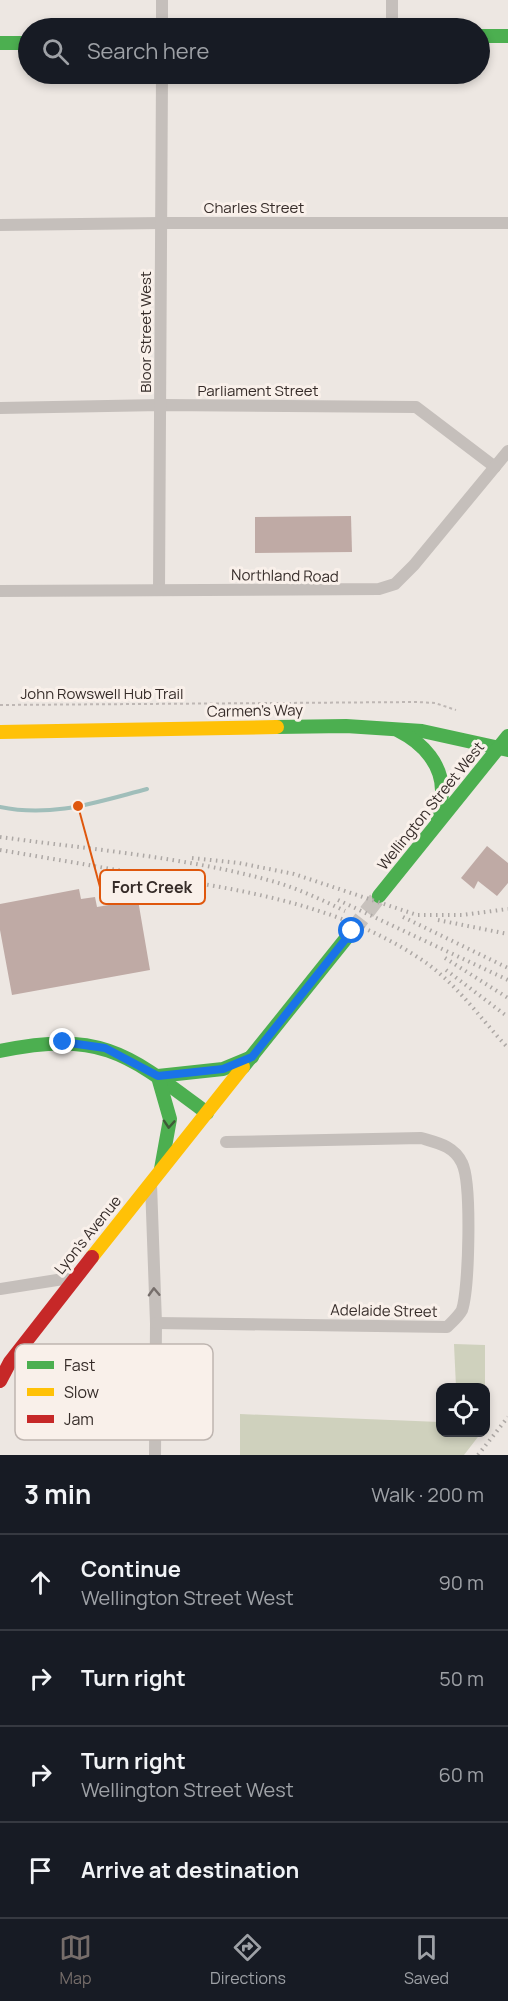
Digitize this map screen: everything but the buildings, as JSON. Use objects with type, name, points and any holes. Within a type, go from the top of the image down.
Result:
[{"type":"main road","points":[[490,36],[508,36]]},
{"type":"main road","points":[[0,43],[18,43]]},
{"type":"main road","name":"Carmen's Way","points":[[0,732],[346,726],[422,732],[503,749]]},
{"type":"main road","points":[[396,730],[410,736],[428,752],[439,772],[442,795],[438,808],[438,821]]},
{"type":"main road","name":"Wellington Street West","points":[[379,896],[438,821],[503,749],[508,736]]},
{"type":"main road","points":[[0,1051],[63,1042],[105,1048],[158,1076],[207,1113],[352,931]]},
{"type":"main road","points":[[158,1076],[223,1069],[252,1057]]},
{"type":"main road","points":[[158,1076],[170,1119],[160,1172]]},
{"type":"main road","name":"Lyon's Avenue","points":[[24,1344],[207,1113]]},
{"type":"main road","name":"Lyon's Avenue","points":[[0,1381],[15,1355]]},
{"type":"street","points":[[162,0],[162,18]]},
{"type":"street","points":[[392,0],[392,18]]},
{"type":"street","name":"Bloor Street West","points":[[159,590],[162,84]]},
{"type":"street","name":"Charles Street","points":[[0,225],[508,223]]},
{"type":"street","name":"Parliament Street","points":[[0,408],[161,405],[416,407],[495,467]]},
{"type":"street","name":"Northland Road","points":[[0,591],[354,591],[379,589],[395,584],[508,451]]},
{"type":"street","name":"Adelaide Street","points":[[156,1323],[447,1327],[461,1312],[466,1292],[468,1192],[462,1164],[448,1145],[421,1138],[226,1142]]},
{"type":"street","points":[[151,1184],[156,1344]]},
{"type":"street","points":[[0,1289],[75,1277]]},
{"type":"street","points":[[155,1440],[155,1455]]},
{"type":"path","name":"John Rowswell Hub Trail","points":[[0,705],[417,702],[435,703],[456,711]]},
{"type":"green space","points":[[454,1344],[485,1345],[485,1383],[456,1383]]},
{"type":"green space","points":[[240,1414],[436,1422],[436,1437],[478,1437],[464,1455],[240,1455]]},
{"type":"waterway","points":[[0,807],[19,810],[56,810],[147,789]]},
{"type":"tunnel","points":[[352,931],[379,896]]},
{"type":"railway","points":[[0,837],[135,854],[236,872],[288,886],[345,911]]},
{"type":"railway","points":[[0,850],[253,894],[288,902],[355,924],[388,940],[432,967],[455,988],[508,1048]]},
{"type":"railway","points":[[192,858],[239,863],[294,874],[417,915],[462,915],[508,909]]},
{"type":"railway","points":[[338,900],[508,980]]},
{"type":"railway","points":[[403,917],[508,968]]},
{"type":"railway","points":[[438,920],[508,934]]},
{"type":"railway","points":[[445,958],[508,998]]},
{"type":"railway","points":[[446,970],[508,1017]]},
{"type":"railway","points":[[478,1455],[508,1417]]},
{"type":"traffic: fast","points":[[490,36],[508,36]]},
{"type":"traffic: fast","points":[[0,43],[18,43]]},
{"type":"traffic: fast","points":[[277,727],[346,726],[422,731],[508,750]]},
{"type":"traffic: fast","points":[[399,731],[416,742],[430,756],[439,773],[442,793],[438,821]]},
{"type":"traffic: fast","points":[[379,896],[508,736]]},
{"type":"traffic: fast","points":[[243,1067],[352,931]]},
{"type":"traffic: fast","points":[[0,1051],[35,1045],[64,1044],[89,1046],[112,1052],[156,1075],[207,1113]]},
{"type":"traffic: fast","points":[[158,1076],[223,1069],[252,1057]]},
{"type":"traffic: fast","points":[[158,1077],[170,1119],[161,1169]]},
{"type":"traffic: slow","points":[[0,732],[277,727]]},
{"type":"traffic: slow","points":[[92,1257],[243,1067]]},
{"type":"traffic: jam","points":[[24,1344],[92,1257]]},
{"type":"traffic: jam","points":[[0,1381],[15,1356]]},
{"type":"place","name":"Fort Creek","points":[[78,806]]},
{"type":"route","points":[[63,1042],[105,1048],[158,1076],[223,1069],[252,1057],[352,931]]}]
